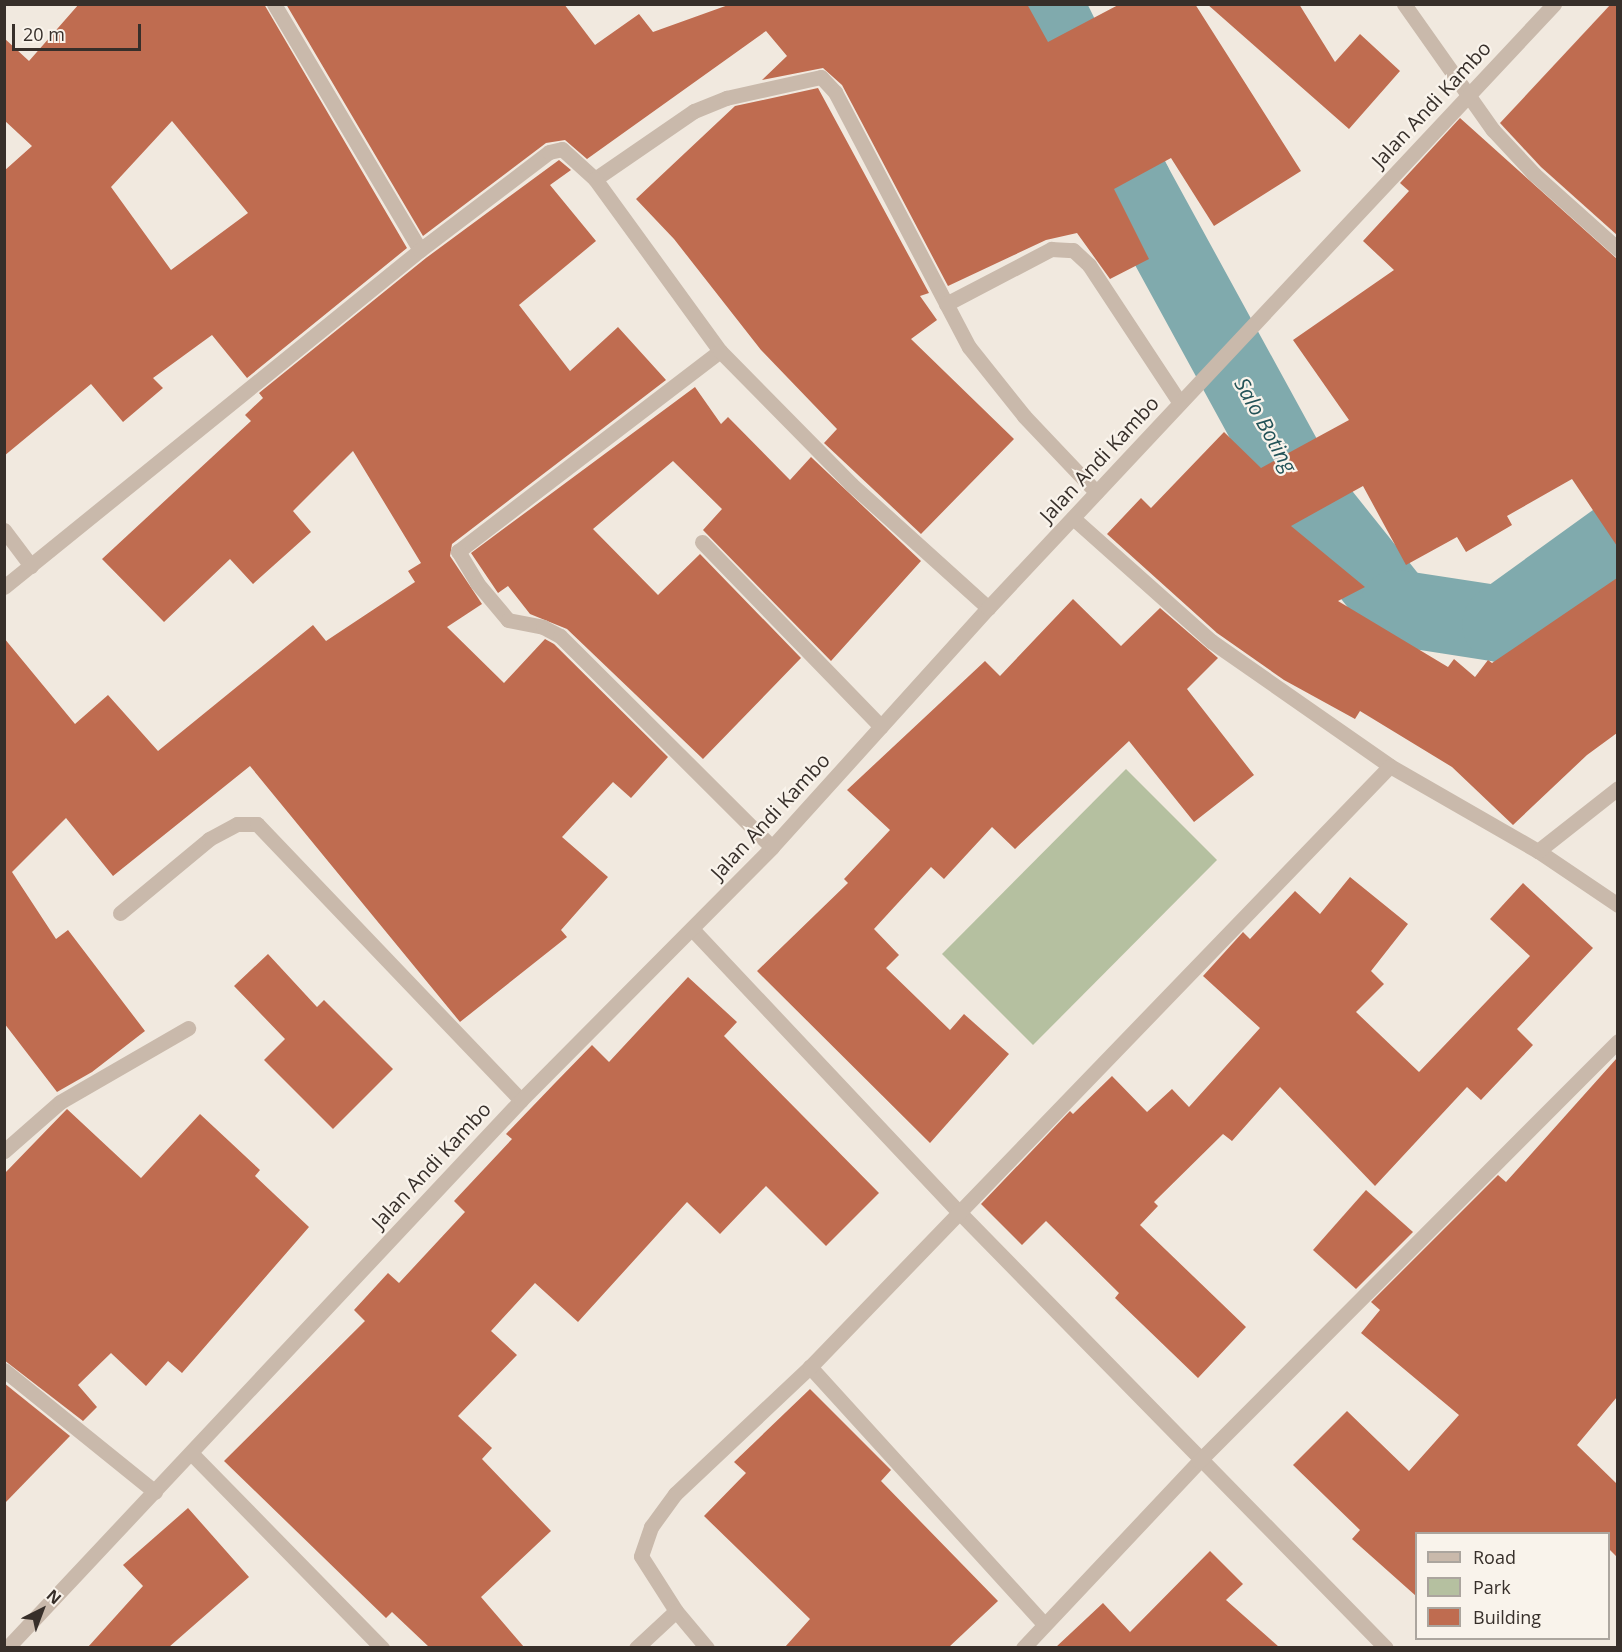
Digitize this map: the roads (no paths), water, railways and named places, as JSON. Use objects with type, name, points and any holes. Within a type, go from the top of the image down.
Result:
[{"type":"street","points":[[274,4],[420,250]]},
{"type":"street","points":[[1404,4],[1467,95],[1534,174],[1617,249]]},
{"type":"street","name":"Jalan Andi Kambo","points":[[7,1647],[192,1454],[521,1100],[772,847],[988,608],[1554,4]]},
{"type":"street","points":[[596,179],[694,111],[726,98],[821,77],[835,92],[946,304],[994,381],[1096,492]]},
{"type":"street","points":[[4,587],[420,250],[549,152],[562,149],[596,179],[720,351],[851,484],[988,608]]},
{"type":"street","points":[[946,304],[1051,249],[1074,250],[1089,265],[1180,403]]},
{"type":"street","points":[[720,351],[458,551],[459,558],[508,620],[543,627],[560,636],[772,847]]},
{"type":"street","points":[[1073,518],[1211,641],[1390,766],[1538,851],[1617,905]]},
{"type":"street","points":[[4,530],[31,566]]},
{"type":"street","points":[[702,542],[881,727]]},
{"type":"street","points":[[707,1647],[676,1611],[641,1556],[651,1527],[675,1494],[810,1367],[1390,766]]},
{"type":"street","points":[[1538,851],[1617,788]]},
{"type":"street","points":[[120,913],[209,839],[237,824],[257,824],[521,1100]]},
{"type":"street","points":[[692,929],[959,1212],[1199,1461],[1386,1647]]},
{"type":"street","points":[[4,1151],[60,1102],[188,1028]]},
{"type":"street","points":[[1023,1647],[1199,1461],[1617,1041]]},
{"type":"street","points":[[810,1367],[1044,1624]]},
{"type":"street","points":[[4,1370],[155,1492]]},
{"type":"street","points":[[192,1454],[382,1647]]},
{"type":"street","points":[[636,1647],[676,1611]]},
{"type":"waterway","name":"Salo Boting","points":[[1045,4],[1134,184],[1298,484],[1397,608],[1500,624],[1618,539]]}]
